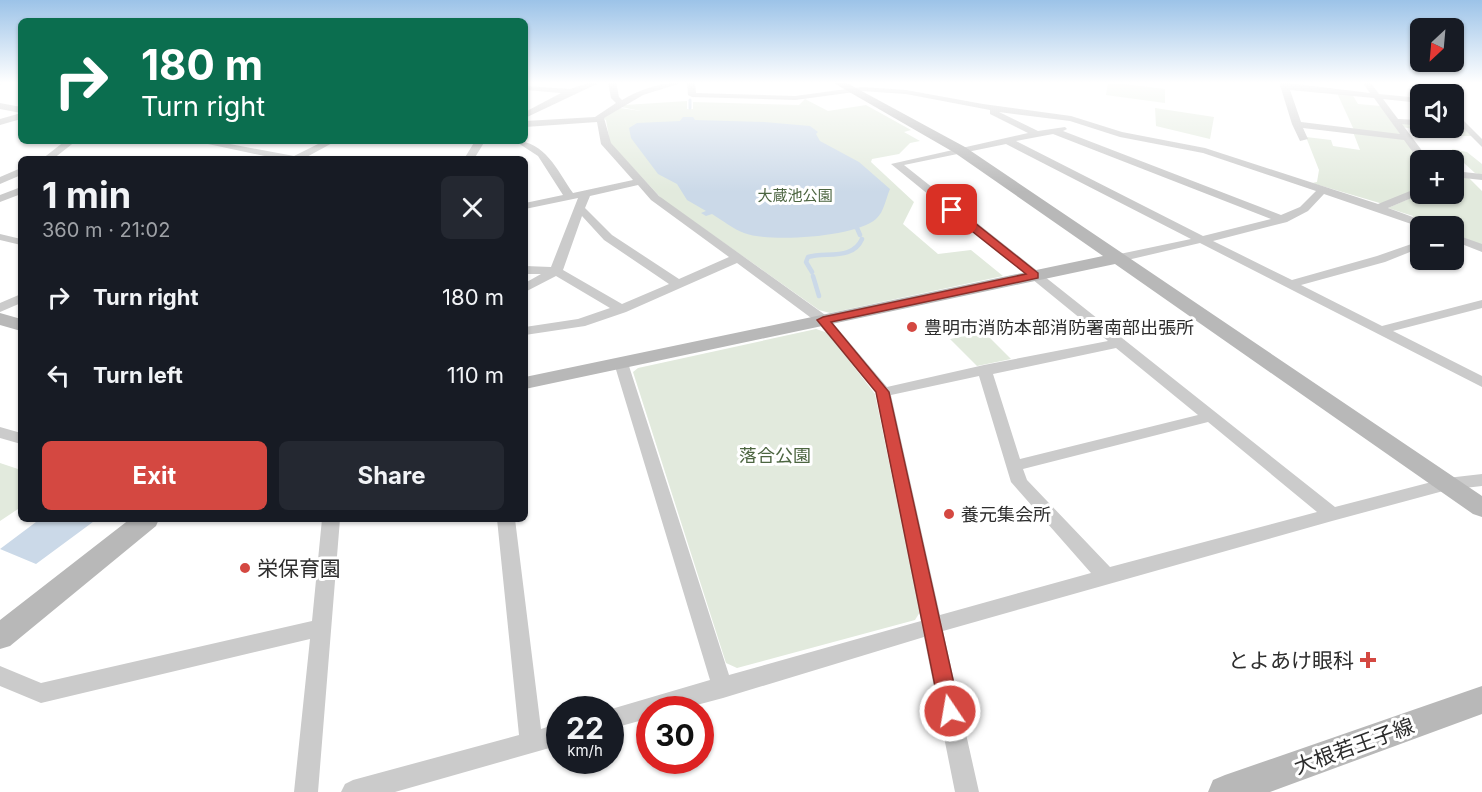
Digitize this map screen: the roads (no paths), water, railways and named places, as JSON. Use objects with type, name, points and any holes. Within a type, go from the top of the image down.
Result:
[{"type":"street","points":[[528,124],[601,119],[606,144],[655,198],[823,320],[883,392],[967,792]]},
{"type":"street","points":[[904,119],[960,150],[1482,508]]},
{"type":"street","points":[[1006,119],[1036,134]]},
{"type":"street","points":[[1060,119],[1205,151],[1410,220]]},
{"type":"street","points":[[1294,119],[1303,139]]},
{"type":"street","points":[[1394,121],[1410,122]]},
{"type":"street","points":[[1394,121],[1416,150]]},
{"type":"street","points":[[1080,122],[1078,126],[896,164],[1332,514]]},
{"type":"street","points":[[1296,124],[1405,137]]},
{"type":"street","points":[[1464,125],[1482,144]]},
{"type":"street","points":[[1054,131],[1283,220]]},
{"type":"street","points":[[1008,141],[1481,381]]},
{"type":"street","points":[[51,156],[67,144]]},
{"type":"street","points":[[215,144],[279,156]]},
{"type":"street","points":[[301,156],[324,144]]},
{"type":"street","points":[[525,144],[542,154],[563,182],[570,197]]},
{"type":"street","points":[[18,172],[0,181],[18,184]]},
{"type":"street","points":[[1464,175],[1482,177]]},
{"type":"street","points":[[528,205],[639,182]]},
{"type":"street","points":[[528,382],[1207,240],[1283,220],[1304,209],[1322,190]]},
{"type":"street","points":[[0,199],[18,191]]},
{"type":"street","points":[[528,286],[556,271],[585,194]]},
{"type":"street","points":[[1378,208],[1410,194]]},
{"type":"street","points":[[580,209],[598,230],[640,262],[658,270],[677,284]]},
{"type":"street","points":[[0,237],[18,241]]},
{"type":"street","points":[[1464,241],[1482,248]]},
{"type":"street","points":[[1292,284],[1381,259],[1410,248]]},
{"type":"street","points":[[528,331],[580,323],[621,309],[738,258]]},
{"type":"street","points":[[528,270],[556,271],[621,309]]},
{"type":"street","points":[[0,308],[18,299]]},
{"type":"street","points":[[1383,330],[1482,304]]},
{"type":"street","points":[[0,319],[18,324]]},
{"type":"street","points":[[883,392],[984,369],[1118,343]]},
{"type":"street","points":[[621,363],[723,688]]},
{"type":"street","points":[[984,369],[1019,482],[1106,576]]},
{"type":"street","points":[[1013,466],[1209,417]]},
{"type":"street","points":[[0,432],[18,438]]},
{"type":"street","points":[[624,715],[1106,576],[1332,514],[1447,484],[1482,480]]},
{"type":"street","points":[[0,637],[143,522]]},
{"type":"street","points":[[306,792],[331,522]]},
{"type":"street","points":[[506,522],[531,742]]},
{"type":"street","points":[[0,676],[41,693],[320,628]]},
{"type":"street","name":"大根若王子線","points":[[1225,792],[1482,700]]},
{"type":"street","points":[[353,792],[546,738]]},
{"type":"water","points":[[682,119],[694,119],[810,126],[818,132],[816,134],[820,141],[859,162],[890,189],[883,209],[876,219],[866,225],[832,234],[773,238],[744,233],[712,214],[706,216],[701,213],[706,211],[687,200],[677,184],[658,174],[631,138],[629,128],[637,123],[680,121]]},
{"type":"water","points":[[36,522],[93,522],[36,564],[0,549]]},
{"type":"waterway","points":[[851,225],[857,228],[860,235]]},
{"type":"waterway","points":[[812,272],[806,262],[808,257],[846,253],[858,246],[862,239]]},
{"type":"waterway","points":[[813,276],[819,296]]},
{"type":"place","name":"豊明市消防本部消防署南部出張所","points":[[912,327]]},
{"type":"place","name":"養元集会所","points":[[949,514]]},
{"type":"place","name":"栄保育園","points":[[245,568]]},
{"type":"place","name":"とよあけ眼科","points":[[1368,660]]},
{"type":"park label","name":"大蔵池公園","points":[[795,195]]},
{"type":"park label","name":"落合公園","points":[[775,455]]}]
